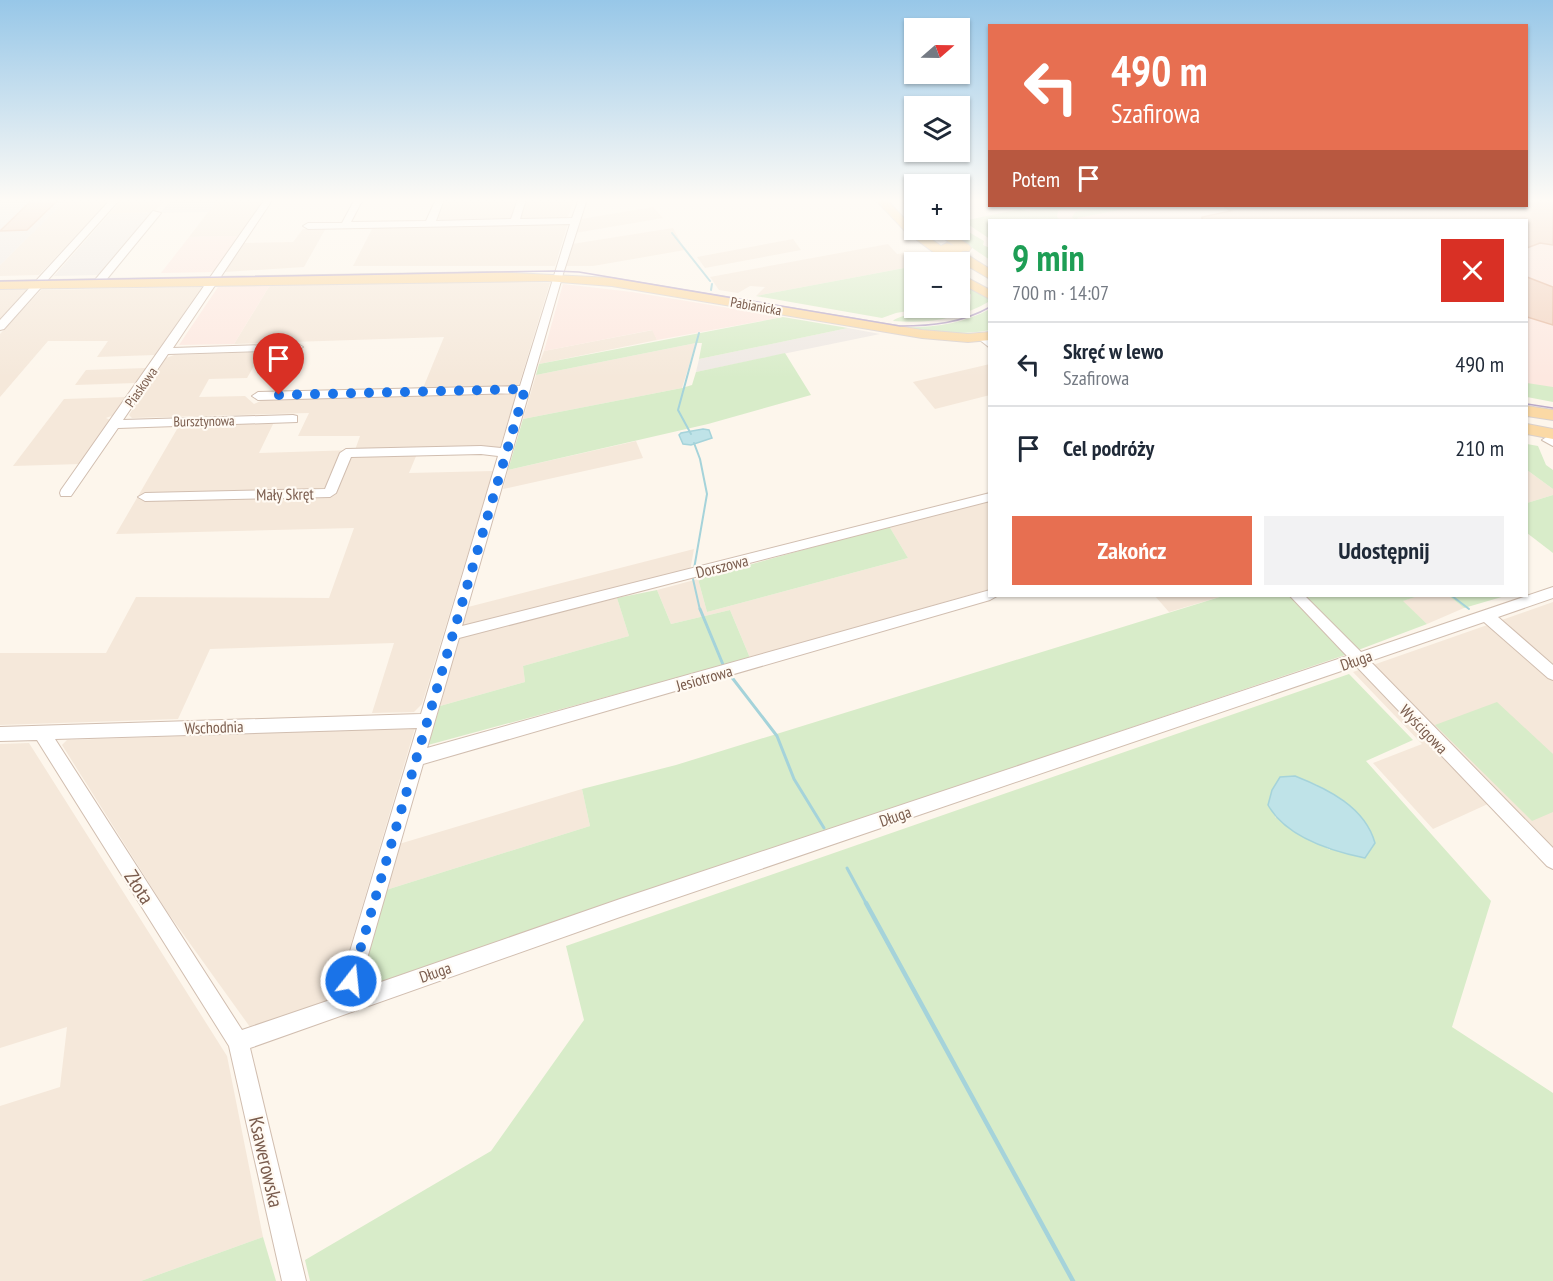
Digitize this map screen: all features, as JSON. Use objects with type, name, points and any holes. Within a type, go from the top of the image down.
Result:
[{"type":"main road","points":[[963,259],[988,274]]},
{"type":"main road","points":[[970,273],[988,284]]},
{"type":"main road","name":"Pabianicka","points":[[0,285],[494,276],[557,277],[627,285],[922,334],[988,337]]},
{"type":"main road","points":[[970,284],[988,294]]},
{"type":"main road","points":[[1528,411],[1553,415]]},
{"type":"main road","points":[[1528,418],[1553,422]]},
{"type":"main road","points":[[1528,429],[1552,439]]},
{"type":"main road","points":[[1528,436],[1552,439]]},
{"type":"street","points":[[0,327],[59,259]]},
{"type":"street","points":[[98,283],[118,259]]},
{"type":"street","name":"Piaskowa","points":[[66,493],[167,351],[227,259]]},
{"type":"street","points":[[344,1004],[563,259]]},
{"type":"street","points":[[167,351],[298,347]]},
{"type":"street","points":[[258,396],[525,389]]},
{"type":"street","name":"Bursztynowa","points":[[115,424],[293,419]]},
{"type":"street","name":"Mały Skręt","points":[[145,497],[330,493],[346,453],[481,450],[507,453]]},
{"type":"street","name":"Dorszowa","points":[[453,634],[988,498]]},
{"type":"street","name":"Długa","points":[[238,1042],[1553,592]]},
{"type":"street","name":"Jesiotrowa","points":[[417,758],[988,597]]},
{"type":"street","name":"Wyścigowa","points":[[1298,597],[1553,860]]},
{"type":"street","points":[[1485,614],[1553,674]]},
{"type":"street","name":"Wschodnia","points":[[0,734],[428,720]]},
{"type":"street","name":"Złota","points":[[40,732],[238,1042]]},
{"type":"street","name":"Ksawerowska","points":[[238,1042],[294,1281]]},
{"type":"shaded area","points":[[6,259],[54,259],[39,275],[0,276],[0,265]]},
{"type":"shaded area","points":[[69,259],[114,259],[100,275],[54,276]]},
{"type":"shaded area","points":[[172,259],[224,259],[215,272],[161,273]]},
{"type":"shaded area","points":[[233,259],[309,259],[304,267],[224,272]]},
{"type":"shaded area","points":[[357,259],[557,259],[555,266],[353,266]]},
{"type":"shaded area","points":[[568,259],[635,259],[593,266],[566,266]]},
{"type":"shaded area","points":[[698,259],[754,259],[705,268]]},
{"type":"shaded area","points":[[808,259],[904,259],[904,268],[756,296],[765,287],[750,286],[738,293],[719,290],[710,277]]},
{"type":"shaded area","points":[[1528,259],[1553,259],[1553,396],[1528,391]]},
{"type":"shaded area","points":[[458,281],[550,283],[500,447],[419,449],[409,473],[493,471],[422,704],[414,712],[372,713],[394,643],[210,649],[178,719],[0,725],[0,653],[106,653],[136,597],[329,598],[354,528],[116,534],[180,424],[275,420],[259,453],[355,450],[360,436],[298,436],[309,413],[132,418],[129,415],[166,358],[174,355],[262,352],[247,378],[209,379],[199,397],[245,396],[254,404],[267,398],[421,393],[444,337],[234,344],[270,285]]},
{"type":"shaded area","points":[[563,284],[632,292],[783,317],[657,340],[652,330],[544,351]]},
{"type":"shaded area","points":[[270,285],[234,344],[179,345],[218,287]]},
{"type":"shaded area","points":[[202,287],[155,355],[97,357],[108,341],[48,341],[0,397],[0,334],[41,290]]},
{"type":"shaded area","points":[[32,288],[0,322],[0,289]]},
{"type":"shaded area","points":[[848,328],[880,334],[696,372],[699,359]]},
{"type":"shaded area","points":[[653,330],[657,340],[539,364],[544,351]]},
{"type":"shaded area","points":[[696,343],[682,388],[523,419],[536,375]]},
{"type":"shaded area","points":[[988,364],[988,396],[935,409],[913,382]]},
{"type":"shaded area","points":[[146,368],[136,383],[75,385],[86,370]]},
{"type":"shaded area","points":[[126,397],[114,415],[106,418],[110,420],[81,464],[13,466],[64,399]]},
{"type":"shaded area","points":[[636,441],[643,458],[503,489],[508,470]]},
{"type":"shaded area","points":[[1528,471],[1553,489],[1553,495],[1528,503]]},
{"type":"shaded area","points":[[988,501],[988,590],[750,658],[730,610],[671,624],[657,590],[698,579],[707,612],[908,558],[889,526]]},
{"type":"shaded area","points":[[694,549],[690,571],[576,600],[578,608],[617,598],[629,636],[523,666],[525,682],[440,706],[468,607]]},
{"type":"shaded area","points":[[1156,597],[1220,597],[1169,612]]},
{"type":"shaded area","points":[[1415,597],[1450,597],[1464,608],[1427,624],[1402,601]]},
{"type":"shaded area","points":[[1553,602],[1553,848],[1501,798],[1433,829],[1373,763],[1422,744],[1353,672]]},
{"type":"shaded area","points":[[415,728],[335,998],[250,1027],[168,913],[62,745],[67,740]]},
{"type":"shaded area","points":[[29,743],[227,1056],[263,1237],[141,1281],[0,1281],[0,1106],[60,1087],[67,1027],[0,1048],[0,744]]},
{"type":"shaded area","points":[[582,789],[590,826],[386,890],[399,844]]},
{"type":"green space","points":[[904,268],[904,312],[882,318],[756,296]]},
{"type":"green space","points":[[970,288],[988,298],[988,302],[970,311]]},
{"type":"green space","points":[[988,310],[988,330],[956,333],[901,327],[947,324]]},
{"type":"green space","points":[[904,316],[904,318],[947,318],[919,322],[893,321]]},
{"type":"green space","points":[[783,317],[848,328],[699,359],[702,343],[536,375],[539,364]]},
{"type":"green space","points":[[785,353],[811,395],[708,424],[508,470],[523,419],[682,388],[692,385],[696,372]]},
{"type":"green space","points":[[1528,383],[1553,387],[1553,402],[1528,397]]},
{"type":"green space","points":[[1528,444],[1538,446],[1546,465],[1553,470],[1553,489],[1528,471]]},
{"type":"green space","points":[[1553,495],[1553,553],[1528,534],[1528,503]]},
{"type":"green space","points":[[889,526],[908,558],[707,612],[698,579]]},
{"type":"green space","points":[[657,590],[671,624],[730,610],[750,658],[428,745],[440,706],[525,682],[523,666],[629,636],[617,598]]},
{"type":"green space","points":[[1220,597],[1415,597],[1403,601],[1427,624],[1345,655],[356,990],[386,890],[590,826],[582,789],[676,765]]},
{"type":"green space","points":[[1450,597],[1502,597],[1464,608]]},
{"type":"green space","points":[[1349,674],[1413,740],[1366,761],[1491,901],[1452,1027],[1553,1093],[1553,1281],[310,1281],[305,1260],[491,1151],[584,1020],[566,946]],"holes":[[[1295,776],[1317,785],[1330,850],[1275,817],[1280,777]]]},
{"type":"green space","points":[[1497,702],[1553,754],[1553,812],[1532,821],[1435,725]]},
{"type":"green space","points":[[263,1237],[276,1281],[141,1281]]},
{"type":"water","points":[[709,430],[712,438],[691,445],[683,444],[679,435],[681,433]]},
{"type":"water","points":[[1295,776],[1332,793],[1354,809],[1363,819],[1375,843],[1365,858],[1310,841],[1286,826],[1276,816],[1268,805],[1272,790],[1280,777]]},
{"type":"building","points":[[1528,277],[1553,287],[1553,325],[1528,317]]},
{"type":"waterway","points":[[692,259],[710,281]]},
{"type":"waterway","points":[[711,290],[712,284]]},
{"type":"waterway","points":[[691,434],[678,410],[699,333]]},
{"type":"waterway","points":[[694,443],[700,459],[707,494],[694,569]]},
{"type":"waterway","points":[[693,579],[700,610]]},
{"type":"waterway","points":[[1453,597],[1469,609]]},
{"type":"waterway","points":[[700,609],[724,667]]},
{"type":"waterway","points":[[730,675],[777,736],[794,779],[824,828]]},
{"type":"waterway","points":[[847,868],[867,905]]},
{"type":"waterway","points":[[866,903],[1073,1281]]},
{"type":"tram line","points":[[0,281],[555,271],[579,272],[900,326],[946,323],[969,317],[988,308]]},
{"type":"tram line","points":[[1528,404],[1553,408]]},
{"type":"route","points":[[279,395],[525,389],[351,981]]}]
